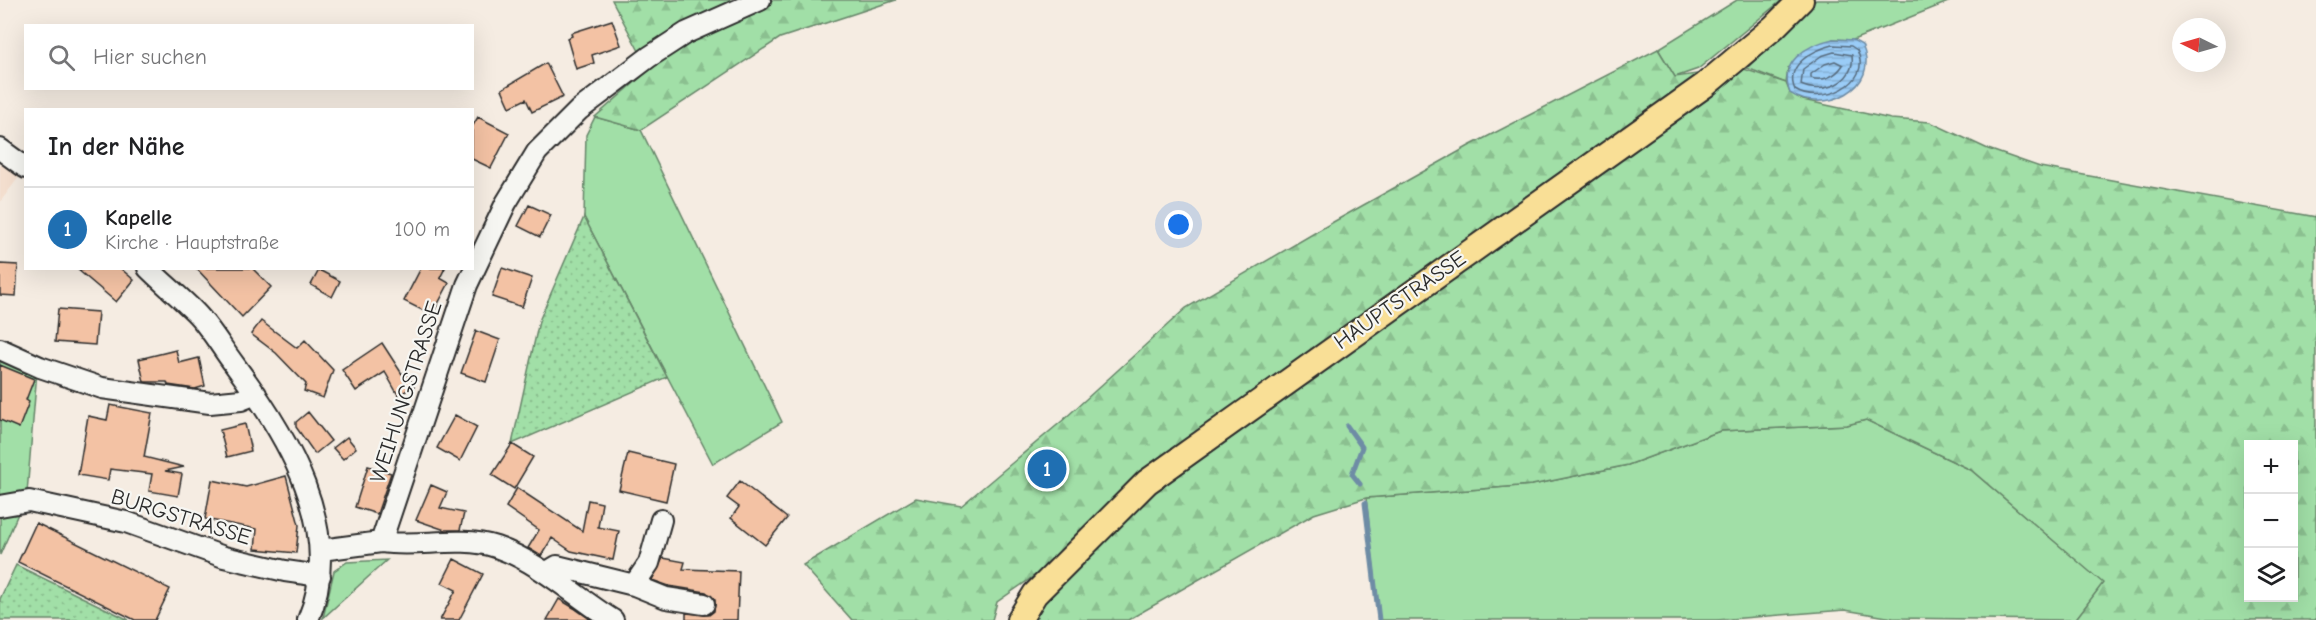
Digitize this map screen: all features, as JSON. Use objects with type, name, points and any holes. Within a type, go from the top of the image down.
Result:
[{"type":"main road","name":"HAUPTSTRASSE","points":[[1019,620],[1035,594],[1147,482],[1705,85],[1774,27],[1801,0]]},
{"type":"street","name":"WEIHUNGSTRASSE","points":[[381,542],[467,285],[501,213],[531,161],[558,129],[579,110],[686,33],[760,0]]},
{"type":"street","points":[[0,149],[24,167]]},
{"type":"street","points":[[150,270],[197,314],[256,394],[291,455],[309,494],[321,550],[320,576],[308,620]]},
{"type":"street","points":[[0,349],[40,368],[102,388],[210,403],[241,400],[256,394]]},
{"type":"street","name":"BURGSTRASSE","points":[[0,506],[29,501],[126,522],[224,557],[320,576]]},
{"type":"street","points":[[634,585],[649,563],[661,520]]},
{"type":"street","points":[[321,550],[381,542],[400,545],[466,543],[495,547],[547,572],[586,604],[613,620]]},
{"type":"street","points":[[547,572],[557,566],[634,585],[666,598],[704,604]]},
{"type":"shaded area","points":[[0,163],[19,177],[0,202]]},
{"type":"green space","points":[[612,0],[896,0],[780,38],[641,130],[595,117],[649,70]]},
{"type":"green space","points":[[1737,0],[1782,0],[1698,69],[1675,77],[1658,49]]},
{"type":"green space","points":[[1816,0],[1953,0],[1853,40],[1833,39],[1788,68],[1786,83],[1747,68]]},
{"type":"green space","points":[[1658,49],[1675,77],[1741,68],[1786,83],[1790,93],[1803,100],[1891,119],[1930,122],[1988,149],[2040,167],[2316,217],[2316,620],[2075,620],[2103,583],[1971,470],[1866,420],[1847,425],[1720,431],[1628,465],[1532,485],[1366,498],[1314,514],[1128,620],[1027,620],[1047,567],[997,602],[992,620],[852,620],[803,565],[916,498],[961,506],[1062,421],[1186,308],[1469,146]]},
{"type":"green space","points":[[595,117],[641,130],[782,422],[713,464],[584,217],[586,135]]},
{"type":"green space","points":[[584,217],[667,377],[512,444],[539,321]]},
{"type":"green space","points":[[0,361],[37,371],[27,493],[0,555]]},
{"type":"green space","points":[[1866,420],[1971,470],[2104,583],[2075,620],[1893,618],[1845,610],[1717,620],[1380,620],[1366,498],[1532,485],[1628,465],[1720,431],[1847,425]]},
{"type":"green space","points":[[387,560],[323,618],[334,571],[347,562]]},
{"type":"green space","points":[[16,565],[129,620],[0,620],[0,599]]},
{"type":"water","points":[[1833,39],[1853,40],[1862,45],[1866,60],[1864,74],[1857,85],[1846,94],[1818,101],[1804,99],[1790,93],[1787,82],[1791,64],[1804,51]]},
{"type":"building","points":[[612,20],[621,45],[592,55],[594,63],[576,69],[567,38],[572,36],[571,33]]},
{"type":"building","points":[[546,63],[563,97],[532,112],[526,99],[510,107],[502,89]]},
{"type":"building","points":[[478,117],[509,133],[491,168],[474,160],[474,124]]},
{"type":"building","points":[[529,205],[551,215],[540,237],[518,226]]},
{"type":"building","points":[[0,264],[18,265],[16,296],[0,295]]},
{"type":"building","points":[[502,268],[532,278],[522,307],[492,297]]},
{"type":"building","points":[[78,270],[122,270],[134,280],[116,302]]},
{"type":"building","points":[[198,270],[254,270],[271,287],[242,317]]},
{"type":"building","points":[[319,270],[340,281],[332,297],[311,285]]},
{"type":"building","points":[[420,270],[444,270],[440,278],[449,283],[432,315],[404,301]]},
{"type":"building","points":[[58,309],[98,312],[95,345],[55,342]]},
{"type":"building","points":[[261,321],[297,348],[305,340],[333,370],[323,398],[304,391],[306,384],[276,353],[251,334]]},
{"type":"building","points":[[476,331],[500,340],[486,382],[461,373]]},
{"type":"building","points":[[382,343],[402,374],[406,372],[414,387],[398,395],[385,372],[356,391],[342,370]]},
{"type":"building","points":[[176,350],[179,363],[199,358],[205,386],[195,389],[168,385],[167,382],[144,382],[139,359]]},
{"type":"building","points":[[0,365],[34,379],[26,400],[29,402],[19,428],[0,420]]},
{"type":"building","points":[[110,405],[152,413],[144,457],[184,467],[165,471],[182,474],[178,496],[149,491],[152,474],[110,469],[108,480],[78,475],[88,416],[107,420]]},
{"type":"building","points":[[308,412],[331,441],[315,454],[296,427],[296,422]]},
{"type":"building","points":[[455,415],[477,427],[460,461],[437,448]]},
{"type":"building","points":[[245,424],[251,451],[227,457],[220,430]]},
{"type":"building","points":[[347,437],[356,448],[343,459],[333,448]]},
{"type":"building","points":[[512,444],[533,457],[514,489],[492,475]]},
{"type":"building","points":[[628,453],[674,464],[666,501],[619,490]]},
{"type":"building","points":[[368,466],[391,473],[377,514],[355,507]]},
{"type":"building","points":[[286,476],[299,525],[296,553],[255,549],[257,529],[205,519],[212,480],[246,487]]},
{"type":"building","points":[[740,481],[787,518],[765,545],[731,518],[739,507],[727,498]]},
{"type":"building","points":[[431,485],[447,492],[440,508],[464,513],[460,530],[445,530],[416,520]]},
{"type":"building","points":[[517,488],[582,531],[588,500],[602,503],[598,527],[619,531],[613,560],[571,551],[552,538],[541,556],[528,548],[539,530],[506,507]]},
{"type":"building","points":[[36,523],[170,589],[155,620],[135,620],[18,562]]},
{"type":"building","points":[[663,558],[685,562],[683,569],[739,571],[737,620],[686,620],[686,613],[709,615],[714,611],[715,600],[706,592],[669,586],[652,580]]},
{"type":"building","points":[[454,559],[483,574],[459,620],[440,620],[456,590],[442,583]]},
{"type":"building","points":[[559,599],[574,608],[591,620],[547,620]]},
{"type":"waterway","points":[[1347,426],[1362,447],[1352,474],[1360,484]]},
{"type":"waterway","points":[[1365,503],[1379,620]]},
{"type":"place","name":"Kapelle","points":[[1047,469]]}]
